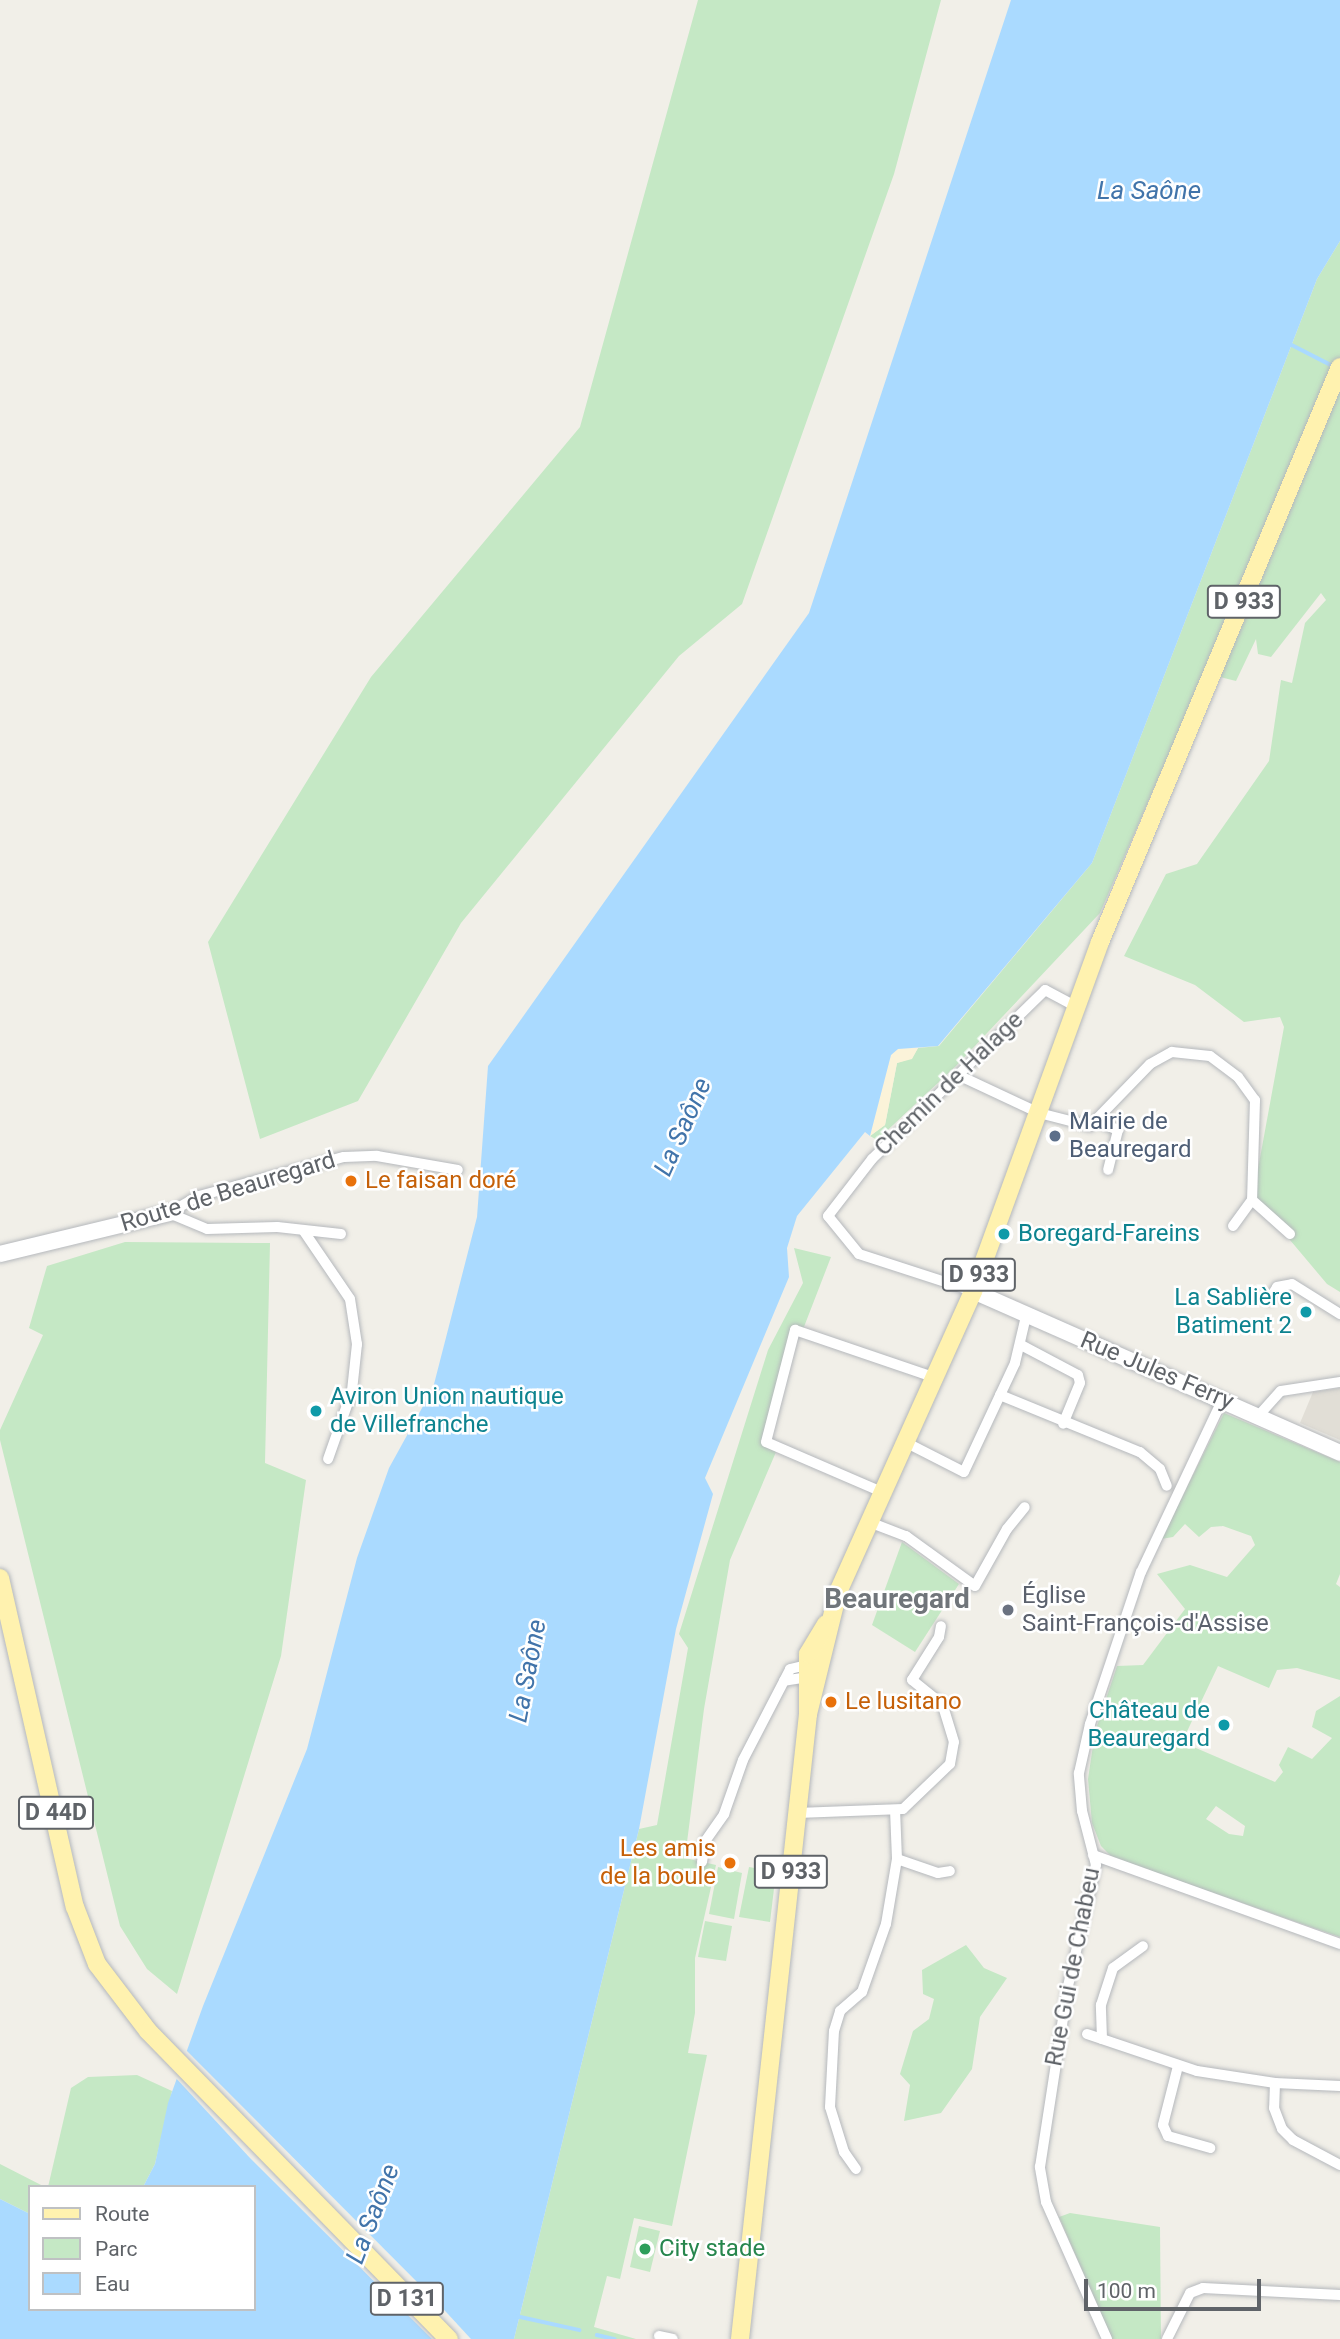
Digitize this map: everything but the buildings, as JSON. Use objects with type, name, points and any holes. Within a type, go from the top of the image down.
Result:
[{"type":"main road","name":"D 933","points":[[740,2339],[808,1714],[812,1670],[808,1654],[827,1622],[882,1492],[936,1378],[973,1291],[1039,1113],[1075,1006],[1340,367]]},
{"type":"main road","name":"D 44D","points":[[0,1578],[85,1938],[120,2000],[365,2258]]},
{"type":"main road","name":"D 131","points":[[365,2258],[449,2339]]},
{"type":"street","name":"Chemin de Halage","points":[[973,1291],[859,1254],[828,1216],[853,1179],[1045,990],[1075,1006]]},
{"type":"street","points":[[958,1076],[1039,1113],[1090,1126],[1150,1064],[1172,1052],[1210,1056],[1238,1077],[1255,1100],[1252,1200],[1233,1226]]},
{"type":"street","points":[[1096,1121],[1118,1130],[1108,1170]]},
{"type":"street","name":"Route de Beauregard","points":[[0,1254],[169,1213],[199,1196],[344,1157],[377,1156],[458,1170]]},
{"type":"street","points":[[1252,1200],[1290,1234]]},
{"type":"street","points":[[169,1213],[207,1229],[303,1230],[341,1234]]},
{"type":"street","points":[[303,1230],[350,1299],[358,1344],[352,1391],[328,1459]]},
{"type":"street","points":[[1269,1300],[1277,1287],[1292,1284],[1340,1314]]},
{"type":"street","name":"Rue Jules Ferry","points":[[973,1291],[1222,1401],[1260,1414],[1340,1453]]},
{"type":"street","points":[[905,1442],[964,1472],[1021,1345],[1026,1316]]},
{"type":"street","points":[[882,1492],[766,1442],[795,1330],[936,1378]]},
{"type":"street","points":[[1021,1345],[1070,1366],[1078,1375],[1080,1383],[1063,1424]]},
{"type":"street","points":[[1260,1414],[1281,1391],[1340,1381]]},
{"type":"street","points":[[1000,1395],[1063,1424],[1140,1452],[1160,1469],[1167,1486]]},
{"type":"street","name":"Rue Gui de Chabeu","points":[[1107,2339],[1046,2202],[1040,2167],[1068,1986],[1094,1860],[1082,1811],[1079,1773],[1090,1724],[1158,1529],[1222,1401]]},
{"type":"street","points":[[869,1522],[910,1538],[975,1586],[1013,1521],[1025,1507]]},
{"type":"street","points":[[797,1813],[903,1809],[950,1764],[954,1742],[943,1704],[912,1680],[939,1637],[941,1626]]},
{"type":"street","points":[[702,1862],[706,1840],[724,1814],[743,1759],[790,1669],[812,1670]]},
{"type":"street","points":[[856,2169],[844,2152],[830,2107],[834,2031],[840,2011],[862,1992],[875,1962],[897,1858],[894,1810]]},
{"type":"street","points":[[897,1858],[938,1873],[950,1871]]},
{"type":"street","points":[[1094,1860],[1123,1866],[1340,1944]]},
{"type":"street","points":[[1102,2039],[1101,2005],[1113,1968],[1143,1946]]},
{"type":"street","points":[[1087,2034],[1178,2066],[1275,2083],[1340,2086]]},
{"type":"street","points":[[1178,2066],[1163,2125],[1168,2136],[1210,2148]]},
{"type":"street","points":[[1275,2083],[1274,2108],[1282,2129],[1297,2142],[1340,2165]]},
{"type":"street","points":[[1167,2339],[1190,2293],[1203,2288],[1340,2295]]},
{"type":"street","points":[[659,2336],[673,2339]]},
{"type":"shaded area","points":[[1340,1388],[1340,1440],[1300,1423],[1313,1392]]},
{"type":"green space","points":[[698,0],[941,0],[894,174],[742,604],[679,656],[461,923],[358,1101],[260,1139],[208,942],[371,677],[580,427]]},
{"type":"green space","points":[[1340,241],[1340,1292],[1327,1284],[1253,1196],[1284,1027],[1280,1017],[1244,1022],[1195,985],[1124,956],[1166,874],[1197,864],[1269,761],[1281,680],[1292,683],[1305,623],[1326,600],[1321,593],[1271,657],[1258,654],[1256,639],[1236,681],[1204,673],[1100,913],[956,1066],[877,1140],[870,1136],[885,1125],[897,1063],[912,1058],[918,1048],[939,1046],[1092,863],[1317,279]]},
{"type":"green space","points":[[125,1242],[270,1243],[265,1463],[306,1480],[281,1656],[177,1994],[147,1969],[120,1926],[0,1440],[0,1430],[43,1335],[29,1328],[47,1266]]},
{"type":"green space","points":[[794,1248],[831,1257],[802,1332],[796,1330],[766,1442],[776,1452],[730,1560],[704,1709],[685,1858],[716,1865],[695,1958],[695,2013],[688,2053],[707,2055],[672,2226],[634,2218],[620,2279],[607,2276],[594,2327],[636,2339],[514,2339],[639,1829],[657,1825],[688,1648],[679,1634],[768,1350],[803,1283]]},
{"type":"green space","points":[[1224,1413],[1340,1462],[1340,1574],[1336,1584],[1340,1587],[1340,1680],[1297,1668],[1277,1670],[1269,1688],[1218,1666],[1182,1742],[1275,1782],[1283,1772],[1279,1765],[1288,1747],[1312,1759],[1332,1738],[1312,1727],[1316,1711],[1340,1696],[1340,1937],[1113,1858],[1101,1846],[1092,1823],[1088,1779],[1095,1732],[1117,1666],[1143,1665],[1185,1609],[1157,1574],[1190,1565],[1227,1577],[1255,1545],[1251,1536],[1223,1526],[1211,1527],[1199,1537],[1185,1524],[1173,1537],[1161,1539]],"holes":[[[1216,1806],[1245,1826],[1243,1836],[1229,1834],[1206,1819]]]},
{"type":"green space","points":[[902,1542],[959,1584],[915,1652],[872,1625]]},
{"type":"green space","points":[[718,1867],[742,1873],[734,1919],[709,1914]]},
{"type":"green space","points":[[749,1867],[776,1872],[770,1922],[739,1917]]},
{"type":"green space","points":[[705,1921],[732,1926],[726,1961],[698,1957]]},
{"type":"green space","points":[[966,1945],[984,1968],[1007,1978],[980,2017],[972,2069],[941,2113],[904,2121],[910,2085],[900,2074],[913,2031],[929,2019],[934,1999],[923,1994],[922,1970]]},
{"type":"green space","points":[[137,2075],[172,2091],[155,2164],[144,2185],[48,2185],[71,2088],[88,2077]]},
{"type":"green space","points":[[0,2164],[41,2185],[28,2185],[28,2213],[0,2199]]},
{"type":"green space","points":[[1070,2213],[1160,2227],[1161,2339],[1112,2339],[1059,2217]]},
{"type":"green space","name":"City stade","points":[[639,2226],[660,2231],[650,2272],[630,2267]]},
{"type":"sand","points":[[918,1048],[912,1059],[897,1063],[885,1125],[870,1136],[891,1055],[898,1049]]},
{"type":"water","name":"La Saône","points":[[1011,0],[1340,0],[1340,241],[1317,279],[1092,863],[938,1046],[898,1049],[891,1055],[870,1136],[865,1132],[797,1216],[787,1248],[789,1277],[705,1478],[713,1494],[676,1629],[639,1829],[514,2339],[0,2339],[0,2199],[28,2213],[28,2311],[256,2311],[256,2185],[144,2185],[155,2164],[168,2103],[203,2006],[307,1749],[357,1558],[389,1468],[433,1388],[477,1217],[488,1066],[809,613]]},
{"type":"pier","points":[[184,2048],[471,2339],[432,2339],[250,2158],[174,2076]]},
{"type":"waterway","points":[[1292,345],[1329,364]]},
{"type":"waterway","points":[[516,2316],[579,2330]]},
{"type":"waterway","points":[[597,2335],[615,2339]]},
{"type":"place","name":"Mairie de Beauregard","points":[[1055,1136]]},
{"type":"place","name":"Le faisan doré","points":[[351,1181]]},
{"type":"place","name":"Boregard-Fareins","points":[[1004,1234]]},
{"type":"place","name":"La Sablière Batiment 2","points":[[1306,1312]]},
{"type":"place","name":"Aviron Union nautique de Villefranche","points":[[316,1411]]},
{"type":"place","name":"Église Saint-François-d'Assise","points":[[1008,1610]]},
{"type":"place","name":"Le lusitano","points":[[831,1702]]},
{"type":"place","name":"Château de Beauregard","points":[[1224,1725]]},
{"type":"place","name":"Les amis de la boule","points":[[730,1863]]},
{"type":"place","name":"City stade","points":[[645,2249]]},
{"type":"district","name":"Beauregard","points":[[897,1599]]}]
